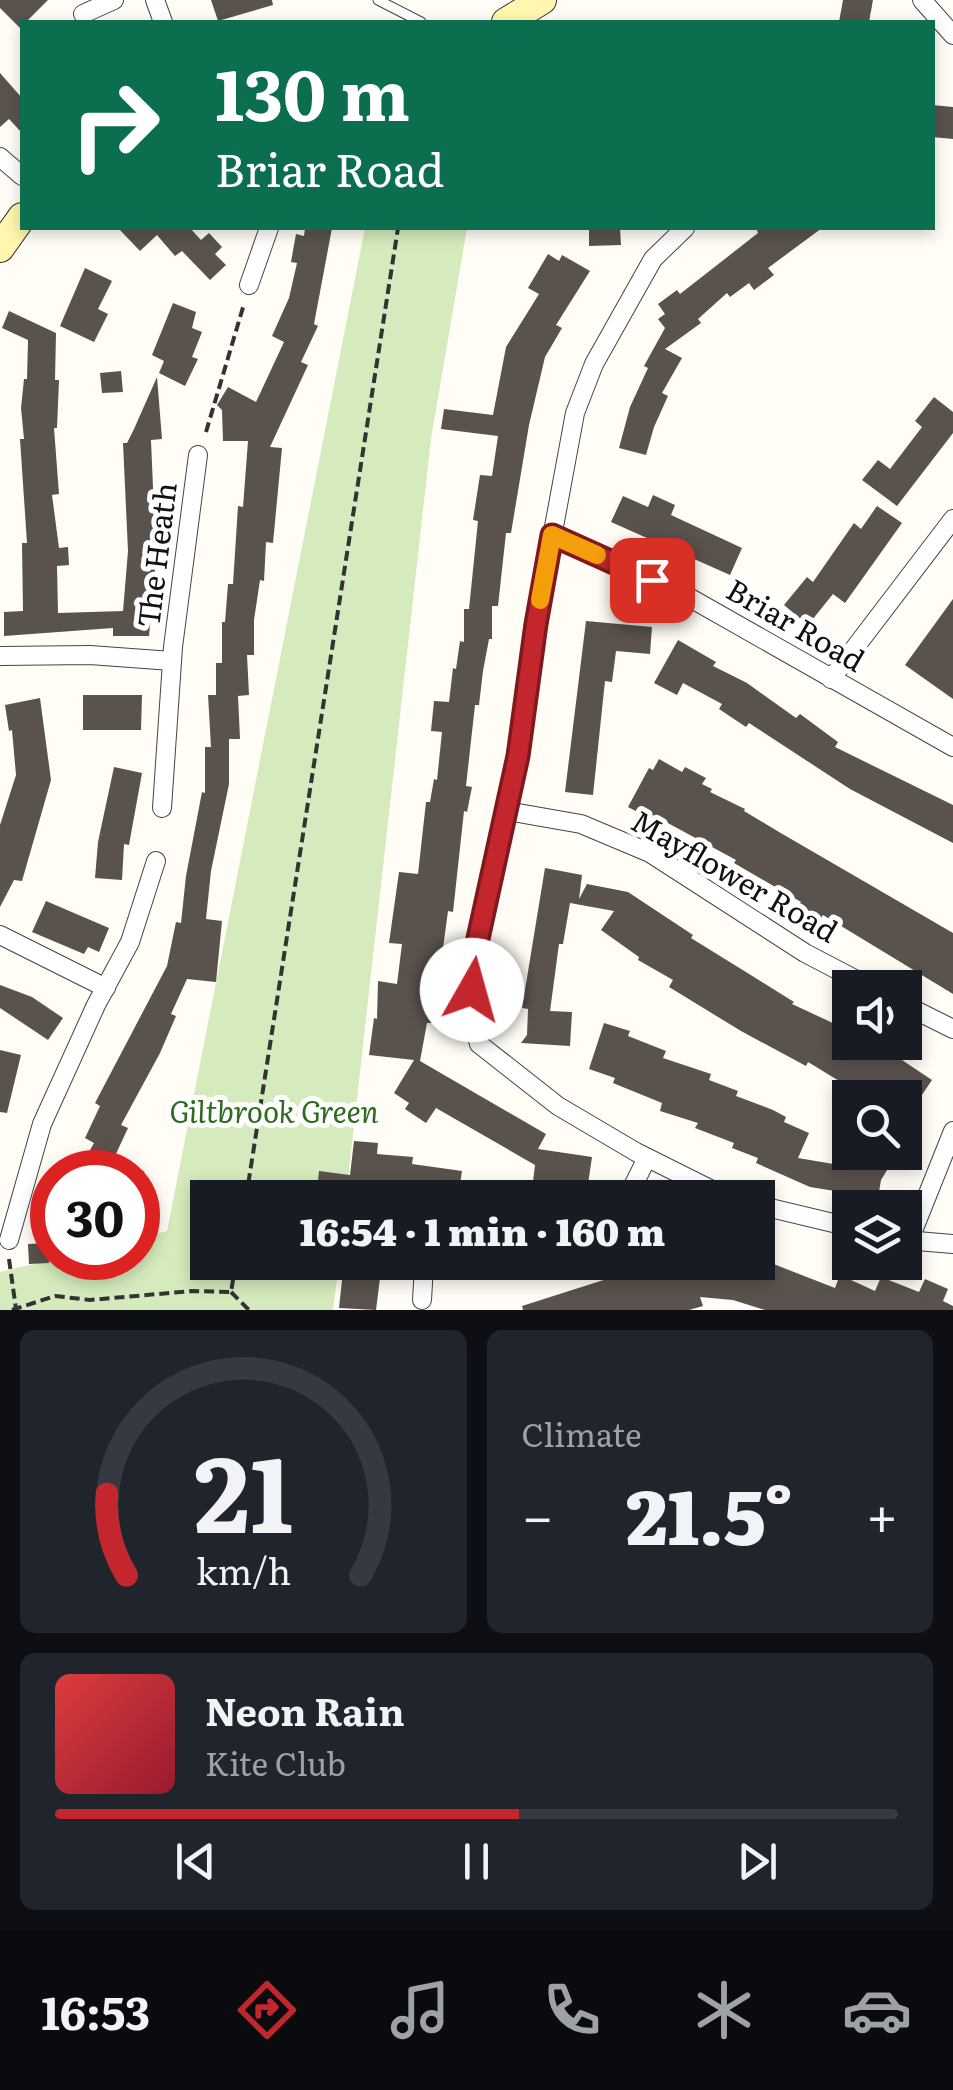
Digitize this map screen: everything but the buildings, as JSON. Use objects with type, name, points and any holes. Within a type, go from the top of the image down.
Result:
[{"type":"street","points":[[83,14],[114,0]]},
{"type":"street","points":[[936,23],[953,35]]},
{"type":"street","points":[[0,157],[20,174]]},
{"type":"street","points":[[0,248],[20,220]]},
{"type":"street","points":[[247,295],[269,230]]},
{"type":"street","points":[[683,230],[652,259],[594,364],[575,414],[506,810],[472,966],[471,1015],[479,1044],[558,1106],[692,1180]]},
{"type":"street","name":"The Heath","points":[[162,808],[172,661],[198,455]]},
{"type":"street","points":[[831,678],[953,519]]},
{"type":"street","name":"Briar Road","points":[[552,535],[685,595],[953,747]]},
{"type":"street","name":"The Heath","points":[[0,656],[90,655],[172,661]]},
{"type":"street","name":"Mayflower Road","points":[[506,810],[581,824],[650,853],[838,970]]},
{"type":"street","points":[[9,1240],[42,1124],[130,942],[156,862]]},
{"type":"street","points":[[0,935],[106,988]]},
{"type":"street","points":[[922,1014],[953,1029]]},
{"type":"street","points":[[922,1205],[953,1131]]},
{"type":"street","points":[[636,1180],[647,1158]]},
{"type":"street","points":[[775,1209],[832,1223]]},
{"type":"street","points":[[922,1242],[953,1244]]},
{"type":"street","points":[[422,1300],[423,1280]]},
{"type":"lane","points":[[378,0],[417,20]]},
{"type":"path","points":[[249,1180],[398,230]]},
{"type":"path","points":[[206,432],[247,295]]},
{"type":"path","points":[[9,1240],[14,1309],[55,1296],[90,1300],[192,1290],[231,1292],[249,1310]]},
{"type":"path","points":[[231,1292],[233,1280]]},
{"type":"green space","name":"Giltbrook Green","points":[[365,230],[467,230],[431,439],[348,1180],[190,1180],[190,1280],[337,1280],[333,1310],[0,1310],[0,1272],[30,1265],[30,1280],[160,1280],[160,1233],[167,1231]]},
{"type":"slow traffic","points":[[540,600],[552,535],[597,555]]},
{"type":"route","points":[[472,990],[472,966],[518,756],[552,535],[652,580]]}]
